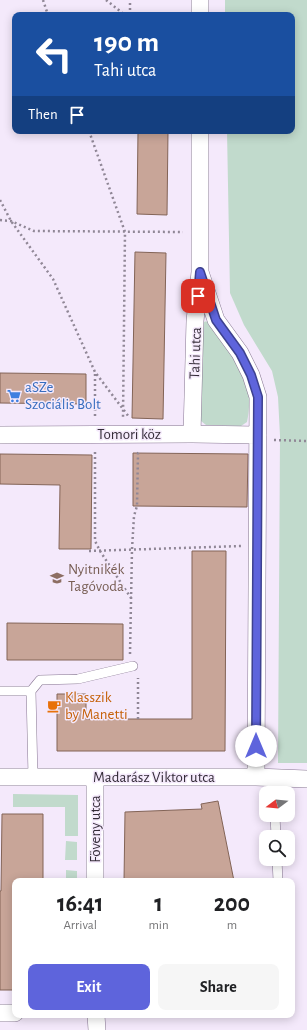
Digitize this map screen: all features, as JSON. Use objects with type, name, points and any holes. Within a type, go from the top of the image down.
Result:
[{"type":"street","points":[[200,0],[200,12]]},
{"type":"street","name":"Tahi utca","points":[[192,434],[195,320],[200,272],[200,134]]},
{"type":"street","name":"Tahi utca","points":[[200,272],[216,320],[240,353],[251,375],[258,397],[256,777]]},
{"type":"street","name":"Tomori köz","points":[[0,435],[95,434],[127,427],[148,434],[258,435]]},
{"type":"street","name":"Madarász Viktor utca","points":[[0,777],[256,777],[274,786],[307,779]]},
{"type":"street","name":"Föveny utca","points":[[95,778],[96,878]]},
{"type":"street","points":[[0,1013],[12,1013]]},
{"type":"street","points":[[96,1018],[97,1030]]},
{"type":"lane","points":[[33,777],[31,691],[40,680],[78,679],[133,666]]},
{"type":"lane","points":[[0,691],[31,691]]},
{"type":"lane","points":[[277,866],[278,878]]},
{"type":"path","points":[[43,0],[47,12]]},
{"type":"path","points":[[106,0],[121,12]]},
{"type":"path","points":[[130,0],[130,12]]},
{"type":"path","points":[[90,134],[125,232],[123,407],[127,427]]},
{"type":"path","points":[[0,200],[11,221],[53,279],[95,372],[123,407],[127,427]]},
{"type":"path","points":[[0,220],[11,221],[34,231],[200,232]]},
{"type":"path","points":[[95,372],[95,541],[131,599]]},
{"type":"path","points":[[138,719],[138,676],[130,658],[132,549],[134,516],[137,506],[138,453],[148,447],[148,434]]},
{"type":"path","points":[[258,435],[272,440],[307,441]]},
{"type":"path","points":[[89,551],[257,545]]},
{"type":"green space","points":[[225,0],[307,0],[307,763],[278,763],[280,436],[278,397],[272,371],[244,325],[230,293],[227,134],[295,134],[295,12],[225,12]]},
{"type":"green space","points":[[209,321],[238,365],[246,383],[249,398],[248,415],[247,422],[241,426],[206,425],[201,421],[199,414],[202,322]]},
{"type":"green space","points":[[13,794],[78,795],[78,836],[65,836],[65,807],[13,807]]},
{"type":"green space","points":[[66,841],[77,842],[77,860],[65,860]]},
{"type":"green space","points":[[66,870],[77,871],[77,878],[66,878]]},
{"type":"building","points":[[138,134],[168,134],[167,215],[137,214]]},
{"type":"building","points":[[135,252],[166,253],[163,419],[132,418]]},
{"type":"building","points":[[0,373],[86,374],[86,404],[0,403]]},
{"type":"building","points":[[133,453],[248,454],[247,507],[133,506]]},
{"type":"building","points":[[0,454],[92,455],[91,549],[59,549],[60,485],[0,484]]},
{"type":"building","points":[[192,551],[226,551],[225,751],[57,751],[57,694],[86,694],[86,719],[192,719]]},
{"type":"building","points":[[7,623],[123,624],[123,660],[7,660]]},
{"type":"building","points":[[218,801],[233,878],[124,878],[125,812],[202,809],[201,804]]},
{"type":"building","points":[[2,814],[43,814],[43,878],[12,878],[12,990],[0,990]]},
{"type":"place","name":"aSZe Szociális Bolt","points":[[14,396]]},
{"type":"place","name":"Nyitnikék Tagóvoda","points":[[57,578]]},
{"type":"place","name":"Klasszik by Manetti","points":[[54,706]]},
{"type":"route","points":[[198,296],[200,272],[216,320],[240,353],[251,375],[258,397],[256,746]]}]
